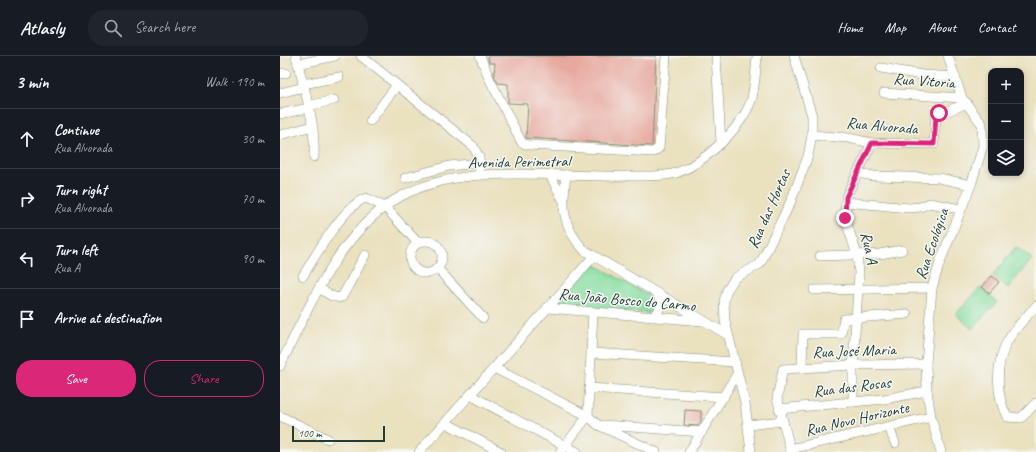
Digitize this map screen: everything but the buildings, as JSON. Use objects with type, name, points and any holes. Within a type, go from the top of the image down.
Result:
[{"type":"street","points":[[314,157],[315,139],[313,126],[296,60],[335,56]]},
{"type":"street","points":[[361,56],[473,146],[479,157],[480,175]]},
{"type":"street","points":[[480,56],[490,80],[522,143],[529,145],[653,152],[659,148],[666,56]]},
{"type":"street","points":[[716,56],[721,143]]},
{"type":"street","name":"Avenida Perimetral","points":[[280,366],[319,288],[349,241],[370,219],[394,201],[438,182],[480,175],[566,175],[616,177],[675,173],[695,164],[721,143],[743,116],[752,98],[757,56]]},
{"type":"street","name":"Rua das Hortas","points":[[751,452],[749,425],[725,321],[724,301],[735,278],[760,264],[791,201],[808,156],[812,135],[812,116],[795,56]]},
{"type":"street","name":"Rua Ecológica","points":[[939,451],[927,391],[926,364],[932,288],[940,262],[960,210],[986,150],[982,124],[964,101],[948,56]]},
{"type":"street","points":[[881,68],[923,75],[955,77]]},
{"type":"street","points":[[280,93],[339,77]]},
{"type":"street","points":[[370,121],[397,85]]},
{"type":"street","name":"Rua Vitoria","points":[[884,93],[964,101]]},
{"type":"street","points":[[280,114],[334,100]]},
{"type":"street","name":"Rua Alvorada","points":[[812,135],[848,138],[872,143],[934,144],[936,116],[964,101]]},
{"type":"street","points":[[280,135],[313,126]]},
{"type":"street","name":"Rua A","points":[[853,402],[859,273],[857,255],[845,218],[846,197],[872,143]]},
{"type":"street","points":[[405,178],[449,166],[480,163]]},
{"type":"street","points":[[857,173],[874,176],[939,178],[971,185]]},
{"type":"street","points":[[550,175],[563,196]]},
{"type":"street","points":[[566,175],[563,196],[564,215],[570,232],[584,250],[728,335]]},
{"type":"street","points":[[563,196],[580,176]]},
{"type":"street","points":[[303,276],[327,237],[348,212],[361,200],[366,198],[371,199],[385,208],[418,243]]},
{"type":"street","points":[[846,202],[909,208],[920,207],[930,203],[960,210]]},
{"type":"street","points":[[429,241],[439,247],[442,258],[437,268],[430,272],[423,272],[413,266],[410,259],[411,252],[418,243],[429,241]]},
{"type":"street","points":[[820,256],[857,255],[902,250]]},
{"type":"street","points":[[319,288],[332,296],[342,297],[366,255]]},
{"type":"street","points":[[422,451],[594,256]]},
{"type":"street","points":[[437,268],[483,318]]},
{"type":"street","points":[[814,290],[932,288]]},
{"type":"street","points":[[652,317],[659,310],[661,303],[658,294]]},
{"type":"street","points":[[1036,306],[1007,342],[1001,362],[998,392],[1007,417],[1014,419],[1021,418],[1036,403]]},
{"type":"street","name":"Rua João Bosco do Carmo","points":[[547,308],[705,321]]},
{"type":"street","points":[[562,449],[588,416],[593,312]]},
{"type":"street","points":[[802,367],[803,334],[841,334],[843,319],[907,314]]},
{"type":"street","points":[[592,353],[735,362]]},
{"type":"street","name":"Rua José Maria","points":[[779,409],[777,398],[783,369],[854,365],[926,364]]},
{"type":"street","points":[[494,368],[588,416],[598,425],[656,452]]},
{"type":"street","points":[[689,452],[737,374]]},
{"type":"street","points":[[589,388],[724,397]]},
{"type":"street","name":"Rua das Rosas","points":[[779,409],[884,399],[927,391]]},
{"type":"street","points":[[470,395],[562,449],[577,452]]},
{"type":"street","points":[[779,409],[790,451]]},
{"type":"street","points":[[280,416],[328,439]]},
{"type":"street","name":"Rua Novo Horizonte","points":[[790,451],[931,417]]},
{"type":"street","points":[[749,425],[782,421]]},
{"type":"street","points":[[446,423],[501,452]]},
{"type":"street","points":[[598,425],[702,432]]},
{"type":"street","points":[[889,426],[895,443]]},
{"type":"green space","points":[[1016,247],[1032,259],[1008,288],[993,275]]},
{"type":"green space","points":[[594,264],[656,300],[657,307],[651,313],[561,305],[560,299]]},
{"type":"green space","points":[[981,287],[997,302],[972,329],[956,314]]},
{"type":"route","points":[[845,218],[846,197],[872,143],[934,144],[936,116],[939,113]]}]
